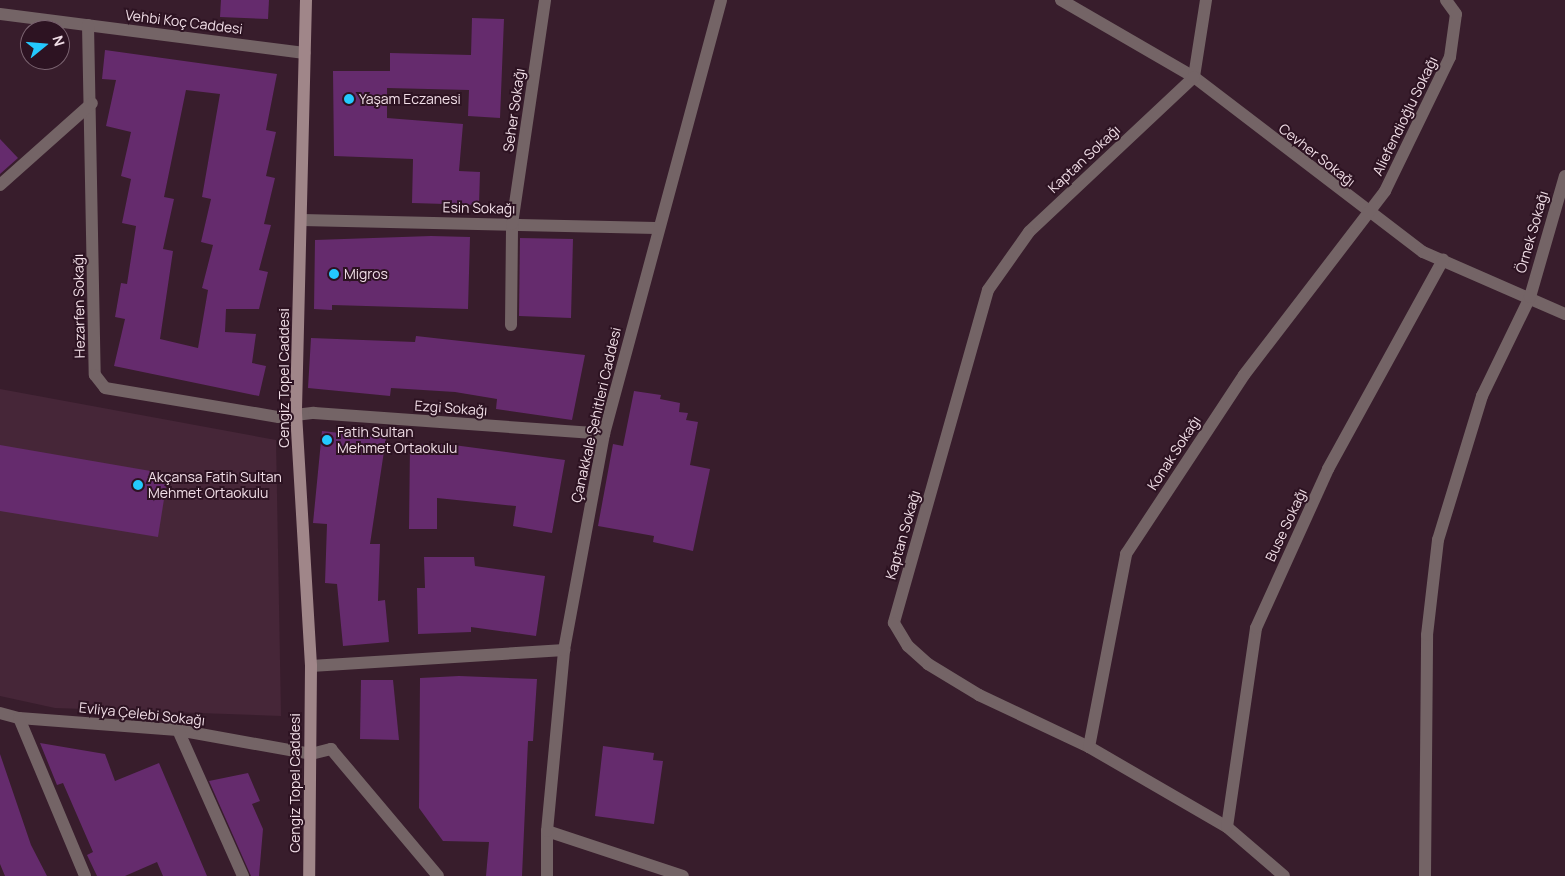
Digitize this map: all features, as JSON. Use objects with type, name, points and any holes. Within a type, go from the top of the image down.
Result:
[{"type":"main road","name":"Cengiz Topel Caddesi","points":[[306,0],[296,413],[311,666],[309,876]]},
{"type":"street","name":"Seher Sokağı","points":[[511,326],[512,224],[545,0]]},
{"type":"street","name":"Çanakkale Şehitleri Caddesi","points":[[547,876],[547,831],[564,650],[604,434],[656,228],[721,0]]},
{"type":"street","name":"Cevher Sokağı","points":[[1061,0],[1194,77],[1367,213],[1443,260],[1565,314]]},
{"type":"street","points":[[1194,77],[1206,0]]},
{"type":"street","name":"Aliefendioğlu Sokağı","points":[[1367,213],[1385,191],[1450,57],[1456,14],[1446,0]]},
{"type":"street","name":"Vehbi Koç Caddesi","points":[[0,14],[305,53]]},
{"type":"street","name":"Hezarfen Sokağı","points":[[88,26],[92,104],[95,375],[105,388],[249,414],[296,413]]},
{"type":"street","name":"Kaptan Sokağı","points":[[1194,77],[1029,232],[988,290],[894,623],[908,646],[928,664],[979,695],[1089,747],[1227,827],[1284,876]]},
{"type":"street","points":[[0,185],[92,104]]},
{"type":"street","name":"Örnek Sokağı","points":[[1425,876],[1427,635],[1438,540],[1482,396],[1530,297],[1565,176]]},
{"type":"street","name":"Konak Sokağı","points":[[1089,747],[1126,554],[1244,375],[1367,213]]},
{"type":"street","name":"Esin Sokağı","points":[[302,220],[656,228]]},
{"type":"street","name":"Buse Sokağı","points":[[1227,827],[1256,628],[1328,469],[1443,260]]},
{"type":"street","name":"Ezgi Sokağı","points":[[296,413],[604,434]]},
{"type":"street","points":[[311,666],[564,650]]},
{"type":"street","name":"Evliya Çelebi Sokağı","points":[[0,713],[19,718],[178,730],[310,754],[330,748],[438,876]]},
{"type":"street","points":[[19,718],[85,876]]},
{"type":"street","points":[[178,730],[243,876]]},
{"type":"street","points":[[547,831],[682,876]]},
{"type":"shaded area","points":[[0,389],[276,440],[281,716],[55,708],[0,696]]},
{"type":"building","points":[[221,0],[269,0],[268,19],[220,17]]},
{"type":"building","points":[[472,18],[504,19],[500,118],[468,116],[469,90],[387,88],[387,118],[463,124],[459,171],[480,172],[479,205],[412,203],[413,159],[334,156],[333,71],[390,71],[390,53],[471,55]]},
{"type":"building","points":[[105,50],[277,74],[266,130],[276,132],[266,176],[275,178],[264,224],[271,225],[259,270],[268,272],[259,309],[226,309],[225,332],[256,334],[252,363],[266,366],[259,396],[114,366],[125,319],[115,317],[121,283],[127,284],[136,226],[122,223],[131,179],[121,176],[131,132],[106,126],[116,80],[102,79]],"holes":[[[186,90],[220,94],[202,197],[211,199],[201,242],[213,245],[202,288],[208,290],[198,348],[160,339],[173,251],[163,249],[174,199],[164,197]]]},
{"type":"building","points":[[0,139],[18,158],[0,174]]},
{"type":"building","points":[[431,236],[470,237],[468,309],[332,305],[332,310],[314,309],[315,240]]},
{"type":"building","points":[[520,238],[573,239],[571,318],[519,316]]},
{"type":"building","points":[[416,336],[585,355],[572,420],[496,409],[497,399],[455,392],[391,388],[390,396],[308,388],[311,338],[415,342]]},
{"type":"building","points":[[634,391],[661,395],[660,399],[680,403],[679,412],[688,413],[686,420],[698,422],[690,465],[710,469],[693,551],[653,542],[654,536],[598,526],[613,444],[623,446]]},
{"type":"building","points":[[322,431],[386,438],[370,544],[380,544],[378,601],[385,600],[389,642],[343,646],[337,584],[325,583],[327,524],[313,523]]},
{"type":"building","points":[[410,444],[446,444],[565,460],[552,533],[513,526],[516,506],[437,498],[437,529],[409,529]]},
{"type":"building","points":[[0,445],[168,474],[158,537],[0,511]]},
{"type":"building","points":[[424,557],[474,557],[475,566],[545,576],[536,636],[471,627],[471,632],[418,634],[417,588],[425,588]]},
{"type":"building","points":[[459,676],[537,679],[533,741],[528,741],[522,876],[486,876],[489,842],[443,841],[419,808],[420,678]]},
{"type":"building","points":[[361,680],[393,680],[399,740],[360,739]]},
{"type":"building","points":[[40,743],[105,754],[115,781],[159,763],[207,876],[163,876],[157,862],[125,876],[97,876],[87,855],[93,852],[63,783],[57,785]]},
{"type":"building","points":[[603,746],[654,753],[653,760],[663,761],[654,824],[595,816]]},
{"type":"building","points":[[0,754],[31,845],[47,876],[5,876],[0,864]]},
{"type":"building","points":[[248,773],[260,801],[252,804],[263,829],[259,876],[251,876],[209,781]]},
{"type":"place","name":"Yaşam Eczanesi","points":[[349,99]]},
{"type":"place","name":"Migros","points":[[334,274]]},
{"type":"place","name":"Fatih Sultan Mehmet Ortaokulu","points":[[327,440]]},
{"type":"place","name":"Akçansa Fatih Sultan Mehmet Ortaokulu","points":[[138,485]]}]
